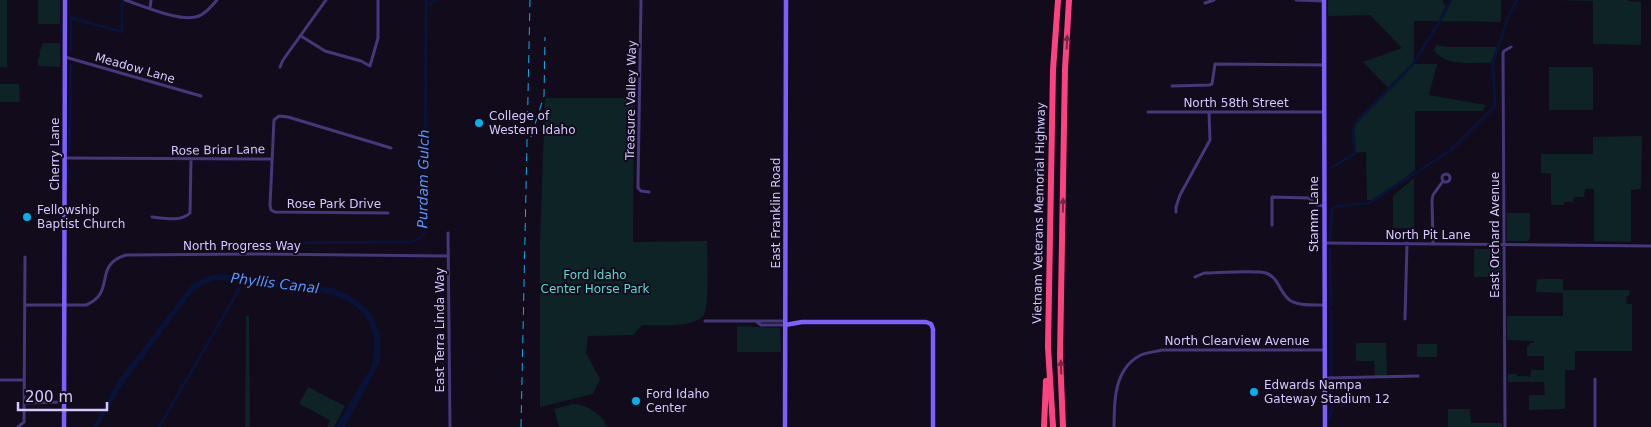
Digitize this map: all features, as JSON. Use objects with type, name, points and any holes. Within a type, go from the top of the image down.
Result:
[{"type":"highway","name":"Vietnam Veterans Memorial Highway","points":[[1053,427],[1048,347],[1053,70],[1058,0]]},
{"type":"highway","name":"Vietnam Veterans Memorial Highway","points":[[1064,427],[1062,416],[1060,336],[1065,69],[1069,0]]},
{"type":"highway","points":[[1044,427],[1048,347]]},
{"type":"main road","name":"Cherry Lane","points":[[64,427],[65,0]]},
{"type":"main road","name":"East Franklin Road","points":[[785,427],[787,323],[786,0]]},
{"type":"main road","name":"Stamm Lane","points":[[1324,1],[1325,427]]},
{"type":"main road","points":[[787,323],[926,322],[931,324],[933,329],[933,427]]},
{"type":"street","points":[[125,0],[189,18],[199,16],[217,0]]},
{"type":"street","points":[[150,8],[151,0]]},
{"type":"street","points":[[280,67],[326,0]]},
{"type":"street","points":[[301,36],[325,51],[361,61],[370,66],[378,38],[378,0]]},
{"type":"street","name":"Treasure Valley Way","points":[[642,0],[638,188],[641,191],[649,192]]},
{"type":"street","points":[[1205,2],[1214,0]]},
{"type":"street","points":[[1296,0],[1306,2],[1324,1]]},
{"type":"street","name":"East Orchard Avenue","points":[[1505,427],[1503,54],[1504,51],[1511,47]]},
{"type":"street","name":"Meadow Lane","points":[[65,56],[201,96]]},
{"type":"street","points":[[1172,86],[1212,84],[1215,64],[1324,65]]},
{"type":"street","name":"North 58th Street","points":[[1148,112],[1324,112]]},
{"type":"street","points":[[1176,212],[1180,195],[1210,140],[1210,112]]},
{"type":"street","name":"Rose Briar Lane","points":[[65,158],[271,159],[274,120],[279,116],[391,148]]},
{"type":"street","points":[[152,217],[180,218],[186,217],[190,213],[191,159]]},
{"type":"street","name":"Rose Park Drive","points":[[271,159],[270,205],[271,210],[274,212],[388,213]]},
{"type":"street","points":[[1433,243],[1432,200],[1433,195],[1443,181]]},
{"type":"street","points":[[1272,225],[1272,197],[1309,198],[1317,205],[1324,206]]},
{"type":"street","name":"East Terra Linda Way","points":[[448,233],[450,427]]},
{"type":"street","name":"North Pit Lane","points":[[1325,243],[1651,246]]},
{"type":"street","points":[[1405,319],[1407,243]]},
{"type":"street","name":"North Progress Way","points":[[25,305],[86,305],[94,302],[103,289],[107,268],[112,262],[126,255],[448,256]]},
{"type":"street","points":[[20,426],[24,422],[25,257]]},
{"type":"street","points":[[1195,277],[1204,274],[1266,273],[1275,279],[1284,294],[1292,302],[1325,305]]},
{"type":"street","points":[[705,321],[756,322],[761,325],[787,323]]},
{"type":"street","name":"North Clearview Avenue","points":[[1114,427],[1114,402],[1119,380],[1123,371],[1141,355],[1162,350],[1325,350]]},
{"type":"street","points":[[1325,378],[1418,376]]},
{"type":"street","points":[[0,380],[24,380]]},
{"type":"street","points":[[1595,380],[1595,427]]},
{"type":"street","points":[[24,402],[64,402]]},
{"type":"green space","points":[[0,0],[7,0],[7,67],[0,67]]},
{"type":"green space","points":[[38,0],[60,0],[60,24],[38,24]]},
{"type":"green space","points":[[1328,0],[1443,0],[1446,6],[1439,21],[1414,21],[1414,64],[1437,64],[1429,95],[1486,105],[1482,111],[1415,111],[1415,170],[1376,200],[1367,200],[1366,152],[1354,153],[1353,127],[1389,89],[1363,62],[1402,48],[1370,15],[1328,16]]},
{"type":"green space","points":[[1452,0],[1501,0],[1501,22],[1441,21]]},
{"type":"green space","points":[[1554,0],[1628,0],[1641,2],[1641,45],[1593,44],[1593,1]]},
{"type":"green space","points":[[43,43],[60,43],[60,67],[38,66],[39,53]]},
{"type":"green space","points":[[1436,45],[1448,47],[1497,47],[1491,63],[1468,63],[1445,59],[1434,50]]},
{"type":"green space","points":[[1549,67],[1593,67],[1593,110],[1549,110]]},
{"type":"green space","points":[[0,84],[19,84],[20,102],[0,102]]},
{"type":"green space","name":"Ford Idaho Center Horse Park","points":[[545,98],[634,98],[633,242],[707,241],[708,280],[705,311],[698,320],[674,325],[642,325],[633,335],[588,336],[586,353],[600,379],[593,394],[540,407],[540,243]]},
{"type":"green space","points":[[1642,136],[1641,189],[1631,190],[1631,242],[1594,241],[1594,189],[1585,189],[1584,197],[1574,197],[1573,202],[1564,202],[1564,205],[1551,205],[1551,174],[1541,173],[1541,154],[1593,154],[1593,137]]},
{"type":"green space","points":[[1414,178],[1414,228],[1393,228],[1393,196]]},
{"type":"green space","points":[[1507,213],[1530,213],[1530,238],[1528,241],[1507,241]]},
{"type":"green space","points":[[1474,249],[1501,249],[1501,277],[1474,277]]},
{"type":"green space","points":[[1537,279],[1563,279],[1563,290],[1630,290],[1629,296],[1626,297],[1627,304],[1632,304],[1632,351],[1575,351],[1575,370],[1565,370],[1565,409],[1529,410],[1529,395],[1545,395],[1544,382],[1508,382],[1508,374],[1528,376],[1530,378],[1531,370],[1544,370],[1544,356],[1527,356],[1527,346],[1530,343],[1534,343],[1534,341],[1507,340],[1507,316],[1563,316],[1563,293],[1536,292]]},
{"type":"green space","points":[[246,316],[249,316],[250,427],[245,427]]},
{"type":"green space","points":[[738,326],[780,328],[781,352],[737,352]]},
{"type":"green space","points":[[1356,343],[1386,343],[1387,377],[1375,377],[1374,361],[1356,361]]},
{"type":"green space","points":[[1417,344],[1437,344],[1437,357],[1417,357]]},
{"type":"green space","points":[[308,387],[345,406],[334,427],[327,427],[330,420],[299,404]]},
{"type":"green space","points":[[573,404],[591,409],[605,421],[608,427],[559,427],[554,409]]},
{"type":"green space","points":[[1448,409],[1470,409],[1471,423],[1502,423],[1502,427],[1448,427]]},
{"type":"water","name":"Phyllis Canal","points":[[225,274],[332,288],[349,295],[368,309],[374,318],[380,335],[380,362],[345,427],[336,427],[369,370],[374,353],[373,334],[368,320],[359,309],[347,301],[318,292],[222,280],[205,284],[191,294],[121,387],[98,427],[93,427],[117,382],[192,284],[211,275]]},
{"type":"waterway","name":"Purdam Gulch","points":[[244,248],[251,243],[409,242],[418,239],[425,232],[426,0]]},
{"type":"waterway","points":[[426,6],[436,0]]},
{"type":"waterway","points":[[1332,167],[1355,154],[1353,131],[1355,123],[1413,64],[1441,19],[1450,0]]},
{"type":"waterway","points":[[1493,63],[1509,15],[1517,0]]},
{"type":"waterway","points":[[71,50],[71,18],[122,32],[122,3]]},
{"type":"waterway","points":[[69,151],[71,65]]},
{"type":"waterway","points":[[1493,65],[1495,104]]},
{"type":"waterway","points":[[1451,150],[1495,106]]},
{"type":"waterway","points":[[1330,240],[1332,209],[1337,206],[1369,203],[1448,152]]},
{"type":"waterway","points":[[68,167],[68,181]]},
{"type":"waterway","points":[[1330,249],[1331,305]]},
{"type":"waterway","name":"Purdam Gulch","points":[[159,427],[240,288]]},
{"type":"waterway","points":[[1331,310],[1331,377]]},
{"type":"waterway","points":[[1329,419],[1332,411],[1331,381]]},
{"type":"railway","points":[[521,427],[530,0]]},
{"type":"railway","points":[[531,137],[544,96],[545,37]]},
{"type":"place","name":"College of Western Idaho","points":[[479,123]]},
{"type":"place","name":"Fellowship Baptist Church","points":[[27,217]]},
{"type":"place","name":"Edwards Nampa Gateway Stadium 12","points":[[1254,392]]},
{"type":"place","name":"Ford Idaho Center","points":[[636,401]]}]
